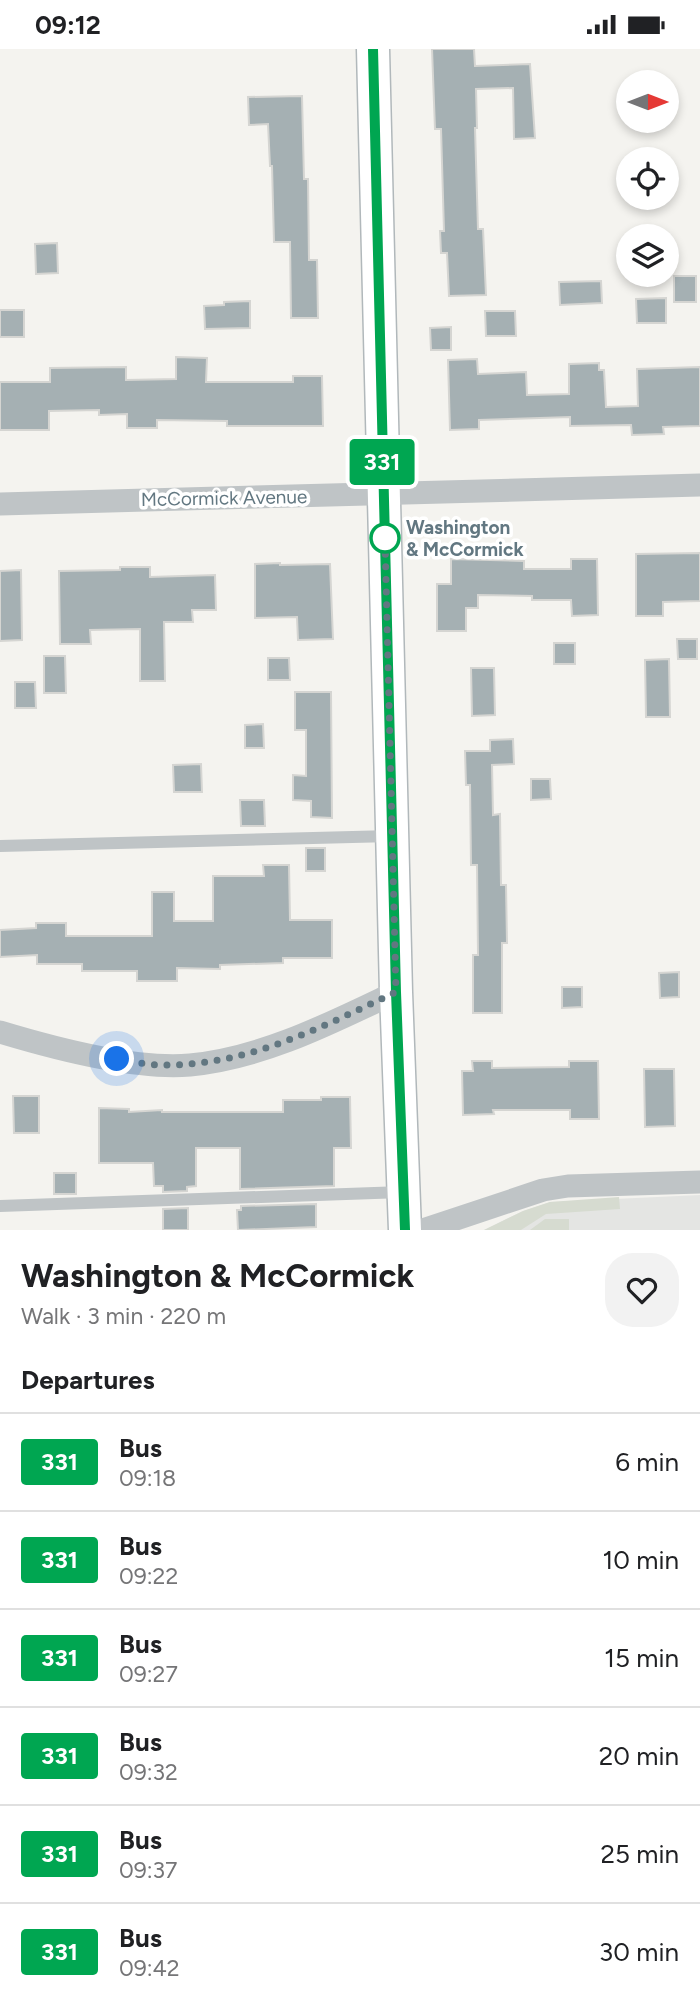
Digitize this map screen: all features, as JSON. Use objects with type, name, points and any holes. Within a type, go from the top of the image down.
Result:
[{"type":"street","points":[[373,49],[396,992],[405,1230]]},
{"type":"street","name":"McCormick Avenue","points":[[0,503],[700,485]]},
{"type":"street","points":[[0,1032],[97,1056],[157,1065],[190,1065],[261,1050],[299,1037],[396,992]]},
{"type":"street","points":[[423,1230],[543,1190],[700,1182]]},
{"type":"lane","points":[[0,846],[392,836]]},
{"type":"lane","points":[[0,1206],[404,1192]]},
{"type":"shaded area","points":[[700,1195],[700,1230],[484,1230],[523,1211],[550,1202]]},
{"type":"shaded area","points":[[619,1197],[620,1209],[546,1214],[521,1230],[484,1230],[523,1211],[550,1202]]},
{"type":"shaded area","points":[[545,1219],[569,1219],[569,1230],[530,1230]]},
{"type":"building","points":[[432,49],[474,49],[475,66],[530,64],[535,138],[514,139],[513,88],[476,89],[478,229],[483,229],[486,295],[449,296],[447,253],[441,253],[440,231],[444,231],[441,129],[435,129]]},
{"type":"building","points":[[302,96],[304,179],[308,179],[309,260],[317,260],[318,318],[291,318],[290,242],[274,242],[268,124],[249,125],[248,97]]},
{"type":"building","points":[[57,243],[58,273],[36,274],[35,244]]},
{"type":"building","points":[[679,276],[696,276],[696,302],[674,302],[674,287],[679,287]]},
{"type":"building","points":[[601,281],[602,303],[560,305],[559,282]]},
{"type":"building","points":[[666,298],[666,323],[637,323],[636,299]]},
{"type":"building","points":[[250,301],[250,328],[205,329],[204,306]]},
{"type":"building","points":[[0,310],[24,310],[24,337],[0,337]]},
{"type":"building","points":[[485,311],[515,311],[516,336],[486,336]]},
{"type":"building","points":[[451,327],[451,350],[431,350],[430,328]]},
{"type":"building","points":[[176,357],[207,358],[206,382],[293,382],[293,376],[322,376],[323,426],[227,426],[227,421],[157,420],[157,428],[127,428],[127,414],[99,415],[99,410],[49,411],[49,430],[0,430],[0,382],[50,382],[50,368],[126,367],[126,380],[176,379]]},
{"type":"building","points":[[477,359],[478,374],[526,372],[527,395],[569,394],[569,364],[599,363],[599,370],[604,370],[606,407],[638,406],[637,369],[700,367],[700,426],[663,427],[664,434],[632,435],[631,425],[570,426],[570,417],[479,420],[479,429],[450,430],[448,360]]},
{"type":"building","points":[[700,553],[700,601],[663,602],[663,616],[636,616],[636,554]]},
{"type":"building","points":[[451,559],[524,561],[524,569],[571,569],[571,559],[597,559],[598,615],[572,616],[571,600],[478,595],[478,608],[466,608],[466,631],[437,631],[437,584],[451,584]]},
{"type":"building","points":[[255,564],[330,564],[333,639],[298,640],[297,617],[255,618]]},
{"type":"building","points":[[120,567],[150,567],[150,577],[215,575],[216,610],[192,610],[193,622],[164,622],[165,681],[140,681],[140,629],[90,630],[91,644],[60,644],[59,571],[120,570]]},
{"type":"building","points":[[21,570],[22,640],[0,641],[0,571]]},
{"type":"building","points":[[677,639],[697,639],[697,659],[678,659]]},
{"type":"building","points":[[554,643],[575,643],[575,664],[554,664]]},
{"type":"building","points":[[44,656],[65,656],[66,693],[44,693]]},
{"type":"building","points":[[268,658],[289,658],[290,680],[268,680]]},
{"type":"building","points":[[669,659],[670,717],[646,717],[645,660]]},
{"type":"building","points":[[471,668],[494,668],[495,715],[472,716]]},
{"type":"building","points":[[15,682],[35,682],[36,708],[15,708]]},
{"type":"building","points":[[295,692],[331,692],[332,818],[311,817],[311,801],[293,800],[293,775],[306,776],[306,730],[295,730]]},
{"type":"building","points":[[263,724],[264,748],[245,748],[245,725]]},
{"type":"building","points":[[513,739],[514,764],[492,765],[493,815],[500,814],[501,885],[506,885],[507,943],[502,943],[502,1013],[473,1013],[473,955],[478,955],[477,865],[471,865],[470,785],[466,785],[465,751],[490,751],[490,740]]},
{"type":"building","points":[[201,764],[202,792],[174,792],[173,765]]},
{"type":"building","points":[[531,779],[550,779],[551,799],[531,800]]},
{"type":"building","points":[[240,800],[264,800],[265,826],[241,826]]},
{"type":"building","points":[[306,848],[325,848],[325,871],[306,871]]},
{"type":"building","points":[[263,865],[289,865],[290,920],[332,920],[332,958],[283,958],[283,963],[220,965],[220,969],[177,968],[177,981],[137,981],[137,971],[82,971],[82,964],[37,964],[37,955],[0,957],[0,930],[36,928],[36,923],[66,923],[66,936],[152,936],[152,892],[174,892],[174,921],[213,921],[213,876],[264,876]]},
{"type":"building","points":[[679,972],[679,997],[660,998],[659,973]]},
{"type":"building","points":[[562,987],[582,987],[582,1007],[562,1008]]},
{"type":"building","points":[[472,1061],[492,1061],[492,1068],[569,1067],[569,1061],[598,1061],[599,1119],[570,1119],[570,1110],[493,1110],[494,1114],[463,1115],[462,1071],[473,1071]]},
{"type":"building","points":[[644,1069],[674,1069],[675,1126],[645,1127]]},
{"type":"building","points":[[13,1096],[39,1096],[39,1133],[14,1133]]},
{"type":"building","points":[[321,1097],[350,1097],[351,1148],[334,1148],[334,1186],[240,1189],[240,1148],[196,1148],[196,1186],[187,1187],[187,1191],[163,1192],[163,1186],[154,1186],[153,1163],[99,1163],[99,1108],[129,1109],[129,1112],[283,1112],[283,1100],[321,1100]]},
{"type":"building","points":[[54,1173],[76,1173],[76,1194],[54,1194]]},
{"type":"building","points":[[316,1204],[316,1227],[238,1230],[237,1210],[241,1210],[241,1206]]},
{"type":"building","points":[[188,1208],[188,1230],[163,1230],[163,1209]]},
{"type":"bus line","name":"331","points":[[373,49],[396,992],[405,1230]]},
{"type":"place","name":"Washington & McCormick","points":[[385,538]]},
{"type":"route","points":[[117,1059],[157,1065],[190,1065],[261,1050],[299,1037],[396,992],[385,538]]}]
